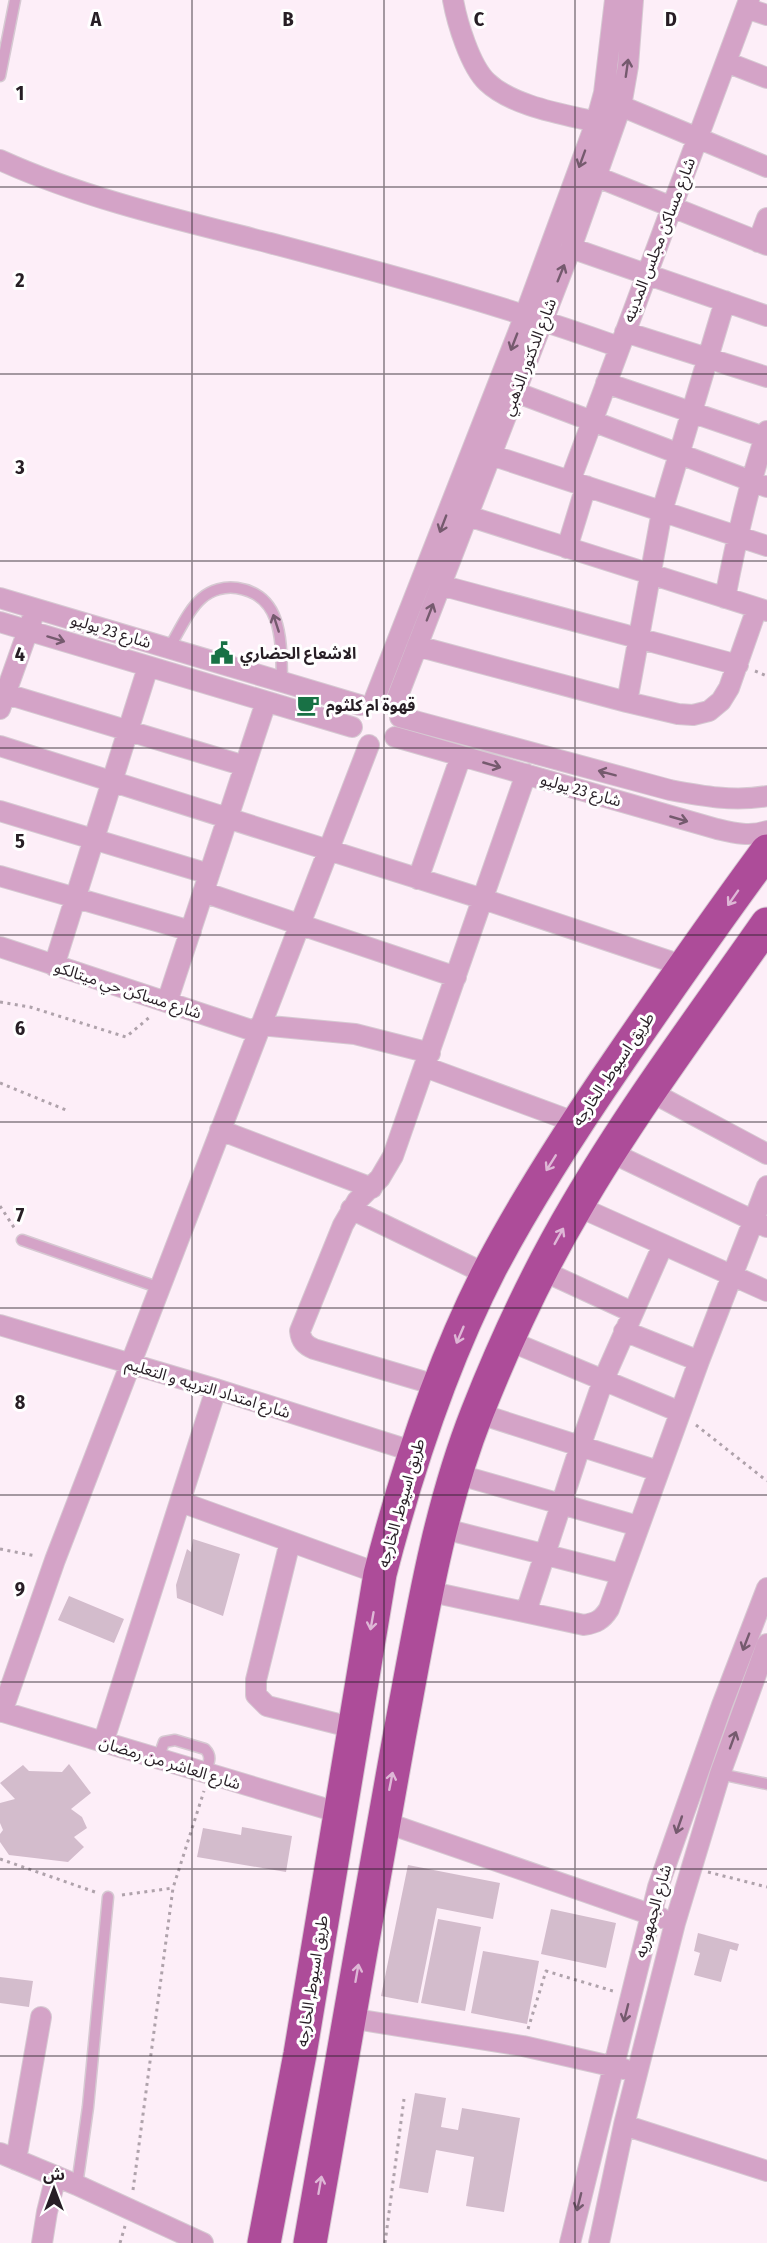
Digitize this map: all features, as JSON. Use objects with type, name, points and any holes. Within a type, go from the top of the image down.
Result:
[{"type":"highway","name":"طريق اسيوط, الخارجه","points":[[264,2243],[300,2054],[380,1574],[415,1452],[439,1386],[488,1275],[519,1218],[577,1123],[684,966],[767,851]]},
{"type":"highway","points":[[310,2243],[427,1591],[456,1474],[477,1413],[507,1340],[541,1270],[577,1206],[610,1152],[767,924]]},
{"type":"street","points":[[453,0],[458,24],[474,61],[486,81],[509,96],[534,107],[596,122]]},
{"type":"street","name":"شارع الدكتور الذهبي","points":[[397,711],[417,646],[515,392],[534,317],[604,93],[615,0]]},
{"type":"street","name":"شارع الدكتور الذهبي","points":[[367,701],[534,317],[571,248],[621,106],[628,66],[633,0]]},
{"type":"street","points":[[748,4],[767,15]]},
{"type":"street","name":"شارع مساكن مجلس المدينه","points":[[567,548],[592,421],[748,4]]},
{"type":"street","points":[[726,62],[767,78]]},
{"type":"street","points":[[621,106],[767,167]]},
{"type":"street","points":[[0,160],[48,181],[103,199],[369,269],[534,317],[622,340],[707,358],[767,377]]},
{"type":"street","points":[[597,177],[763,243],[767,218]]},
{"type":"street","points":[[571,248],[767,316]]},
{"type":"street","points":[[627,702],[662,511],[725,301]]},
{"type":"street","points":[[606,383],[766,436],[759,484],[737,536],[725,598]]},
{"type":"street","points":[[515,392],[759,484]]},
{"type":"street","points":[[491,455],[767,546]]},
{"type":"street","points":[[417,646],[627,702],[678,714],[693,715],[709,711],[721,701],[729,688],[762,610],[468,516]]},
{"type":"street","points":[[440,585],[738,665]]},
{"type":"street","name":"شارع 23 يوليو","points":[[0,598],[282,681],[367,701]]},
{"type":"street","points":[[35,608],[2,698],[128,731],[245,766]]},
{"type":"street","name":"شارع 23 يوليو","points":[[0,622],[352,728]]},
{"type":"street","points":[[54,966],[148,667]]},
{"type":"street","points":[[385,700],[397,711],[400,724],[395,737],[383,745],[369,745],[361,741],[352,728],[352,719],[367,701],[385,700]]},
{"type":"street","points":[[167,1002],[266,702]]},
{"type":"street","name":"شارع 23 يوليو","points":[[397,711],[670,790],[732,799],[767,796]]},
{"type":"street","name":"شارع 23 يوليو","points":[[395,737],[717,829],[757,835],[767,831]]},
{"type":"street","points":[[1,1717],[55,1560],[298,924],[369,745]]},
{"type":"street","points":[[0,746],[483,899],[684,966]]},
{"type":"street","points":[[418,879],[461,756]]},
{"type":"street","points":[[439,1386],[306,1346],[301,1339],[300,1331],[343,1224],[351,1209],[384,1173],[393,1156],[526,774]]},
{"type":"street","points":[[0,811],[94,839],[206,883],[298,924],[456,977]]},
{"type":"street","points":[[0,876],[191,931]]},
{"type":"street","name":"شارع مساكن حي ميتالكو","points":[[0,947],[167,1002],[258,1029],[355,1035],[428,1060],[577,1123]]},
{"type":"street","points":[[651,1092],[767,1154]]},
{"type":"street","points":[[220,1130],[372,1188]]},
{"type":"street","points":[[610,1152],[760,1224]]},
{"type":"street","points":[[427,1591],[584,1625],[603,1618],[609,1609],[732,1275],[760,1224],[767,1186]]},
{"type":"street","points":[[577,1206],[767,1291]]},
{"type":"street","points":[[351,1209],[488,1275]]},
{"type":"street","points":[[526,1612],[603,1381],[663,1245]]},
{"type":"street","points":[[541,1270],[632,1312]]},
{"type":"street","name":"شارع امتداد التربيه و التعليم","points":[[0,1325],[216,1389],[415,1452]]},
{"type":"street","points":[[624,1331],[699,1361]]},
{"type":"street","points":[[507,1340],[680,1412]]},
{"type":"street","points":[[104,1743],[216,1389]]},
{"type":"street","points":[[477,1413],[658,1471]]},
{"type":"street","points":[[456,1474],[638,1526]]},
{"type":"street","points":[[181,1502],[380,1574]]},
{"type":"street","points":[[441,1528],[621,1574]]},
{"type":"street","points":[[290,1542],[255,1688],[256,1695],[267,1706],[354,1728]]},
{"type":"street","name":"شارع الجمهوريه","points":[[570,2243],[650,1914],[700,1767],[766,1595]]},
{"type":"street","name":"شارع الجمهوريه","points":[[599,2243],[624,2125],[639,2073],[675,1923],[720,1774],[767,1644]]},
{"type":"street","name":"شارع العاشر من رمضان","points":[[1,1717],[104,1743],[340,1813]]},
{"type":"street","points":[[700,1767],[720,1774]]},
{"type":"street","points":[[384,1822],[675,1923]]},
{"type":"street","points":[[41,2017],[8,2156],[203,2243]]},
{"type":"street","points":[[350,2018],[523,2046],[639,2073]]},
{"type":"street","points":[[624,2125],[767,2171]]},
{"type":"street","points":[[42,2243],[56,2176]]},
{"type":"lane","points":[[1,70],[15,0]]},
{"type":"lane","points":[[170,648],[192,610],[202,598],[215,590],[231,587],[246,589],[260,596],[270,608],[277,622],[282,681]]},
{"type":"lane","points":[[22,1240],[160,1288]]},
{"type":"lane","points":[[720,1774],[767,1784]]},
{"type":"lane","points":[[77,2185],[88,2106],[108,1897]]},
{"type":"path","points":[[0,1002],[30,1007],[126,1037],[167,1002]]},
{"type":"path","points":[[0,1083],[66,1110]]},
{"type":"path","points":[[0,1206],[22,1240]]},
{"type":"path","points":[[680,1412],[767,1481]]},
{"type":"path","points":[[0,1549],[55,1560]]},
{"type":"path","points":[[120,2243],[130,2209],[173,1888],[207,1774]]},
{"type":"path","points":[[0,1859],[108,1897],[173,1888]]},
{"type":"path","points":[[692,1868],[767,1887]]},
{"type":"path","points":[[523,2046],[546,1971],[630,1996]]},
{"type":"path","points":[[385,2243],[404,2099]]},
{"type":"building","points":[[193,1539],[240,1554],[223,1616],[177,1598],[176,1585],[187,1549],[191,1552]]},
{"type":"building","points":[[69,1596],[124,1619],[114,1643],[58,1620]]},
{"type":"building","points":[[69,1764],[91,1793],[71,1809],[82,1817],[87,1828],[74,1837],[84,1847],[68,1862],[9,1855],[0,1842],[0,1834],[3,1830],[0,1823],[0,1803],[15,1799],[0,1783],[23,1765],[29,1771],[62,1772]]},
{"type":"building","points":[[242,1827],[292,1836],[286,1872],[197,1857],[203,1828],[241,1835]]},
{"type":"building","points":[[408,1865],[500,1883],[493,1919],[437,1908],[418,2003],[381,1996]]},
{"type":"building","points":[[551,1909],[616,1923],[606,1968],[541,1954]]},
{"type":"building","points":[[438,1919],[481,1927],[465,2011],[421,2003]]},
{"type":"building","points":[[698,1933],[739,1944],[737,1951],[730,1949],[721,1982],[694,1975],[700,1953],[694,1951]]},
{"type":"building","points":[[483,1951],[539,1961],[527,2024],[471,2013]]},
{"type":"building","points":[[0,1977],[33,1981],[29,2007],[0,2003]]},
{"type":"building","points":[[415,2093],[446,2098],[441,2127],[458,2130],[462,2108],[520,2118],[504,2212],[466,2206],[474,2157],[436,2150],[428,2193],[399,2188]]},
{"type":"place","name":"الاشعاع الحضاري","points":[[222,653]]},
{"type":"place","name":"قهوة ام كلثوم","points":[[308,705]]}]
